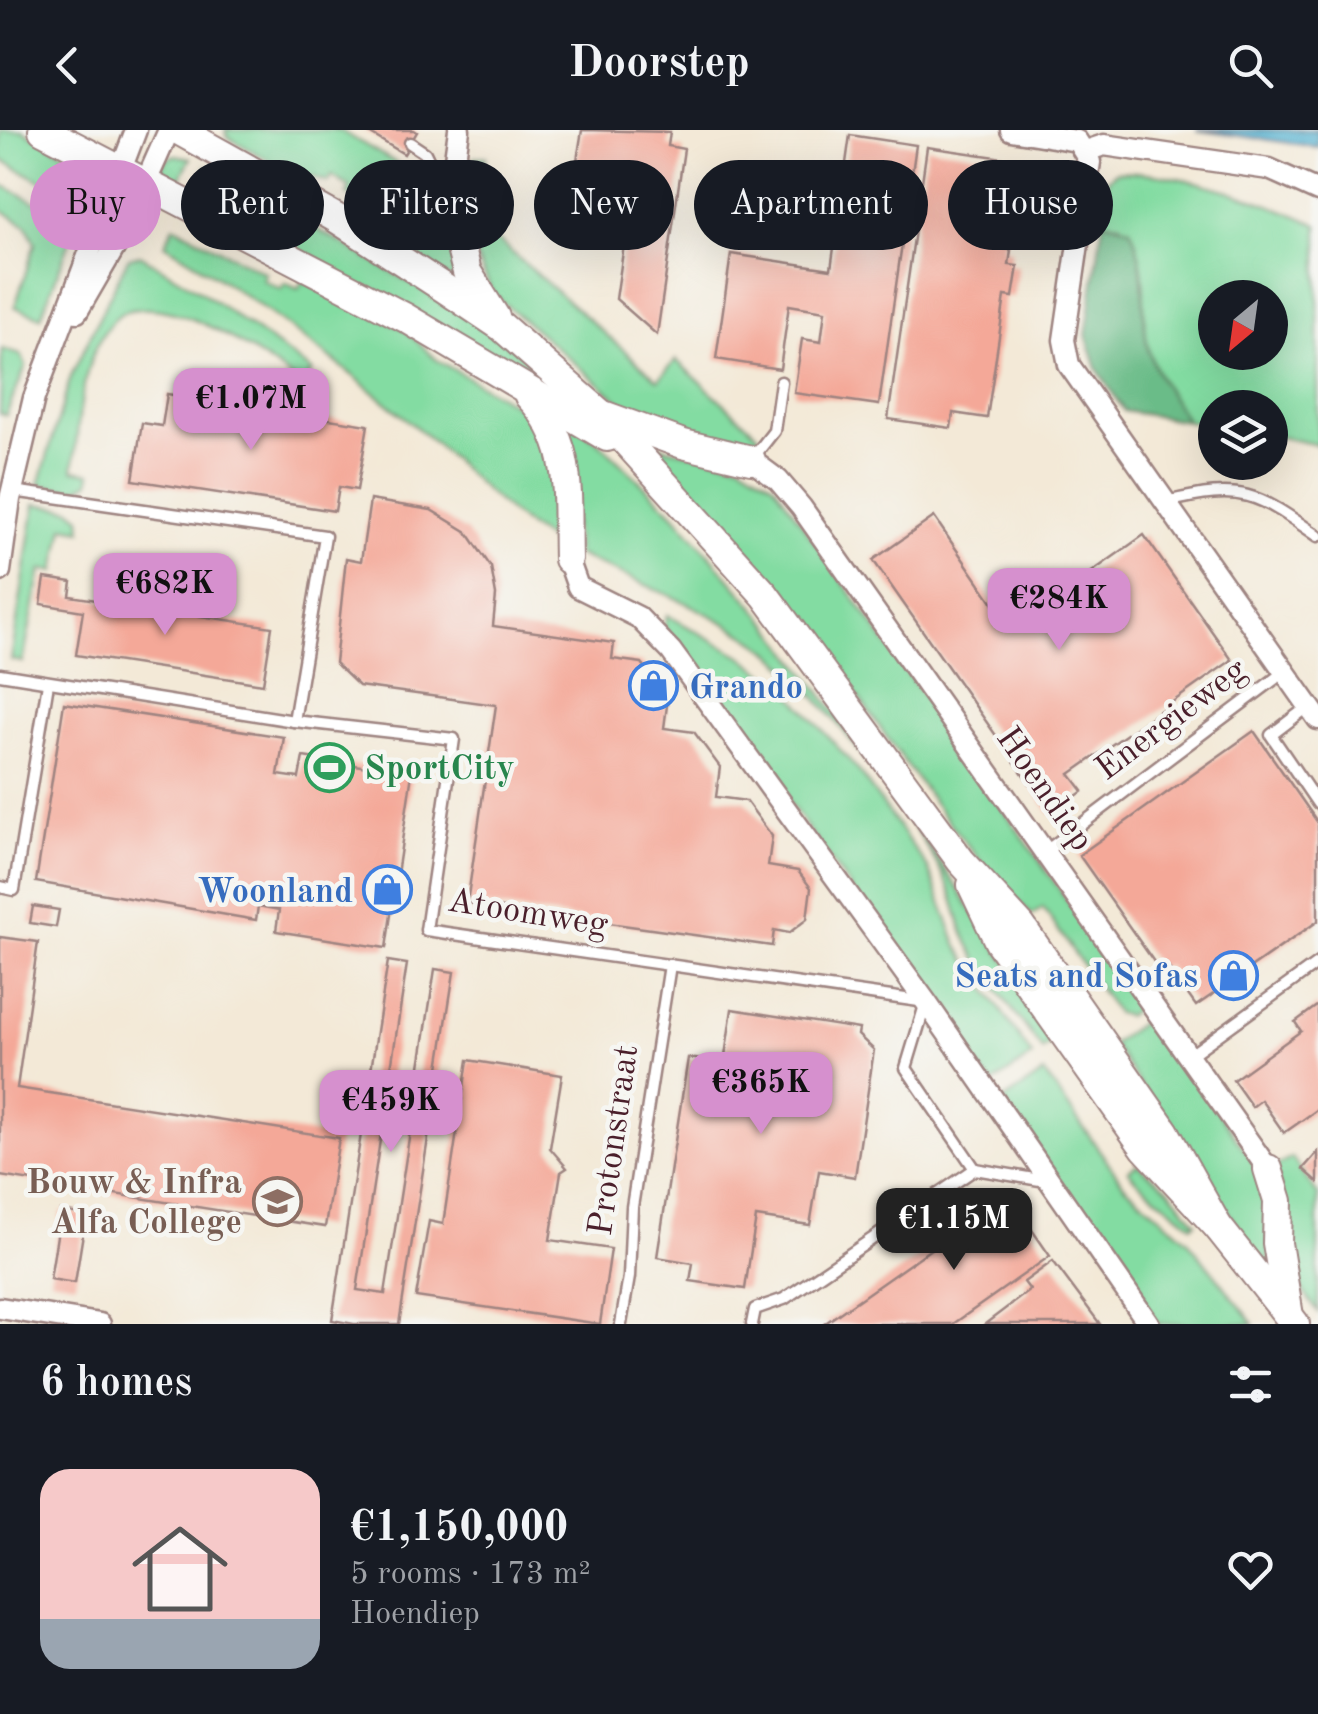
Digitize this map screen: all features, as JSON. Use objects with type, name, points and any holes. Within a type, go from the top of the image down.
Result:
[{"type":"main road","points":[[43,130],[99,160]]},
{"type":"main road","points":[[178,130],[336,218],[502,326],[602,415],[637,458],[765,594],[961,861],[1022,926],[1165,1132],[1218,1227],[1292,1320]]},
{"type":"main road","points":[[161,192],[506,374],[637,458]]},
{"type":"main road","points":[[461,250],[467,272],[502,326]]},
{"type":"main road","points":[[506,374],[542,409],[562,447],[568,558]]},
{"type":"main road","points":[[602,415],[683,444],[751,460]]},
{"type":"main road","points":[[1268,1170],[1278,1201],[1277,1243],[1292,1320]]},
{"type":"street","points":[[122,160],[136,130]]},
{"type":"street","points":[[156,160],[169,130]]},
{"type":"street","points":[[455,160],[459,130]]},
{"type":"street","points":[[1011,130],[1076,141],[1086,151],[1104,144],[1269,169],[1318,191]]},
{"type":"street","name":"Energieweg","points":[[1086,151],[1090,175],[1064,353],[1314,713]]},
{"type":"street","points":[[0,571],[12,490],[34,398],[56,349],[90,250]]},
{"type":"street","points":[[56,349],[113,250]]},
{"type":"street","name":"Hoendiep","points":[[751,460],[778,480],[801,507],[1268,1170]]},
{"type":"street","points":[[568,558],[578,586],[638,617],[670,651],[926,1002],[1149,1324]]},
{"type":"street","points":[[0,1308],[100,1324]]},
{"type":"lane","points":[[410,143],[426,153],[429,160]]},
{"type":"lane","points":[[751,460],[774,432],[781,382]]},
{"type":"lane","points":[[12,490],[325,536],[294,721]]},
{"type":"lane","points":[[1166,502],[1219,490],[1269,502],[1318,536]]},
{"type":"lane","name":"Energieweg","points":[[1046,852],[1285,672]]},
{"type":"lane","name":"Atoomweg","points":[[0,674],[294,721],[454,739],[426,930],[670,965]]},
{"type":"lane","points":[[0,888],[14,890],[48,683]]},
{"type":"lane","points":[[1314,713],[1271,735],[1318,804]]},
{"type":"lane","points":[[1187,1057],[1318,964]]},
{"type":"lane","points":[[670,965],[926,1002],[906,1068],[975,1169]]},
{"type":"lane","name":"Protonstraat","points":[[621,1324],[629,1278],[632,1207],[670,965]]},
{"type":"lane","points":[[752,1324],[755,1310],[784,1298],[975,1169],[1049,1182]]},
{"type":"green space","points":[[0,130],[22,130],[65,153],[61,160],[30,160],[30,175],[0,159]]},
{"type":"green space","points":[[225,130],[339,130],[391,160],[344,160],[344,183],[332,176],[328,182],[324,181],[324,160],[268,160],[227,137]]},
{"type":"green space","points":[[175,155],[191,158],[181,160],[181,177],[174,190],[161,177],[165,160]]},
{"type":"green space","points":[[1117,171],[1194,181],[1246,196],[1318,225],[1318,445],[1288,439],[1288,390],[1198,390],[1198,423],[1187,421],[1150,355],[1142,268],[1132,239],[1121,223],[1113,222],[1113,175]]},
{"type":"green space","points":[[0,184],[30,199],[30,233],[26,225],[0,209]]},
{"type":"green space","points":[[1113,224],[1130,228],[1139,256],[1150,355],[1187,421],[1124,411],[1097,369],[1086,335],[1099,250],[1113,250]]},
{"type":"green space","points":[[174,226],[181,230],[181,250],[220,250],[265,273],[263,280],[281,289],[285,283],[298,289],[303,280],[404,329],[437,360],[528,412],[551,446],[559,546],[508,510],[430,439],[334,361],[234,288],[165,244]]},
{"type":"green space","points":[[324,233],[344,245],[344,250],[353,250],[484,325],[581,404],[289,250],[324,250]]},
{"type":"green space","points":[[33,250],[67,250],[41,317],[15,307]]},
{"type":"green space","points":[[409,250],[453,250],[463,282],[434,273]]},
{"type":"green space","points":[[474,250],[509,250],[658,380],[676,360],[759,435],[748,448],[641,419],[493,294]]},
{"type":"green space","points":[[140,255],[200,291],[312,371],[302,385],[241,344],[193,319],[145,309],[123,312],[98,343],[84,385],[73,470],[91,473],[90,482],[75,490],[39,485],[71,376],[128,258]]},
{"type":"green space","points":[[2,349],[21,355],[26,366],[6,415],[0,414]]},
{"type":"green space","points":[[561,417],[599,442],[674,514],[769,624],[881,773],[1057,1038],[1042,1050],[972,951],[948,886],[911,823],[835,720],[784,664],[718,619],[577,555]]},
{"type":"green space","points":[[642,443],[740,463],[774,484],[1141,1005],[1127,1016],[1116,1013],[1043,908],[1032,915],[974,854],[781,596]]},
{"type":"green space","points":[[35,504],[71,509],[81,517],[82,530],[64,527],[55,571],[41,570],[23,662],[11,660]]},
{"type":"green space","points":[[667,615],[743,657],[788,691],[858,770],[928,868],[958,947],[1032,1056],[991,1085],[664,627]]},
{"type":"green space","points":[[1150,1016],[1261,1173],[1266,1184],[1270,1273],[1112,1044]]},
{"type":"green space","points":[[1044,1073],[1125,1186],[1187,1239],[1254,1324],[1158,1324],[1003,1101]]},
{"type":"green space","points":[[1292,1158],[1318,1195],[1318,1312],[1297,1283],[1275,1167]]},
{"type":"green space","points":[[1137,1164],[1169,1189],[1196,1222],[1192,1225],[1135,1179],[1128,1170]]},
{"type":"water","points":[[1196,130],[1318,130],[1318,147]]},
{"type":"building","points":[[364,130],[414,130],[417,132],[404,154]]},
{"type":"building","points":[[582,130],[670,132],[668,146],[684,149],[674,218],[674,160],[577,160]]},
{"type":"building","points":[[850,135],[916,145],[914,160],[846,160]]},
{"type":"building","points":[[927,147],[1016,160],[948,160],[948,250],[1011,250],[1009,265],[1018,266],[1013,297],[1005,296],[987,418],[953,413],[951,428],[888,419],[912,250],[928,250]]},
{"type":"building","points":[[623,250],[669,250],[657,335],[616,299]]},
{"type":"building","points":[[834,250],[901,250],[879,405],[794,393],[802,339],[821,342],[825,311],[789,305],[780,369],[716,359],[731,254],[831,269]]},
{"type":"building","points":[[167,394],[368,425],[357,490],[339,487],[335,511],[133,480],[142,423],[162,426]]},
{"type":"building","points":[[370,500],[431,510],[467,532],[491,567],[496,595],[493,626],[614,643],[612,659],[642,663],[668,698],[664,728],[694,732],[720,767],[716,797],[746,801],[772,836],[768,866],[798,871],[811,888],[807,919],[789,933],[774,930],[772,946],[467,903],[496,705],[359,686],[335,663],[346,558],[361,561]]},
{"type":"building","points":[[934,517],[1011,629],[1144,535],[1232,660],[1070,774],[1083,791],[1051,814],[873,560]]},
{"type":"building","points":[[45,578],[72,582],[70,596],[272,627],[263,684],[76,655],[83,611],[41,604]]},
{"type":"building","points":[[64,703],[284,737],[278,775],[299,778],[303,757],[412,774],[386,948],[276,931],[279,910],[258,906],[256,920],[36,882]]},
{"type":"building","points":[[1254,731],[1318,823],[1318,921],[1196,1006],[1166,964],[1159,969],[1079,855]]},
{"type":"building","points":[[33,906],[59,910],[56,927],[30,923]]},
{"type":"building","points":[[0,937],[38,942],[17,1088],[339,1138],[325,1227],[0,1176]]},
{"type":"building","points":[[388,961],[407,964],[357,1290],[385,1294],[435,969],[454,972],[399,1324],[354,1324],[332,1320]]},
{"type":"building","points":[[1318,1005],[1318,1109],[1284,1133],[1261,1100],[1252,1107],[1233,1080],[1301,1031],[1295,1022]]},
{"type":"building","points":[[732,1009],[859,1029],[858,1035],[874,1050],[855,1177],[819,1171],[810,1225],[756,1217],[745,1289],[690,1281],[693,1263],[657,1257],[688,1058],[724,1063]]},
{"type":"building","points":[[468,1060],[562,1075],[550,1148],[567,1168],[561,1172],[550,1240],[611,1249],[600,1324],[416,1297],[429,1221],[443,1224]]},
{"type":"building","points":[[1318,1152],[1318,1182],[1303,1169]]},
{"type":"building","points":[[1008,1195],[1050,1256],[953,1324],[824,1324]]},
{"type":"building","points":[[61,1211],[86,1215],[75,1283],[50,1279]]},
{"type":"building","points":[[1053,1261],[1100,1324],[985,1324],[1030,1290],[1024,1282]]},
{"type":"place","name":"Grando","points":[[654,686]]},
{"type":"place","name":"SportCity","points":[[329,767]]},
{"type":"place","name":"Woonland","points":[[388,890]]},
{"type":"place","name":"Seats and Sofas","points":[[1233,975]]},
{"type":"place","name":"Bouw & Infra Alfa College","points":[[277,1201]]}]
